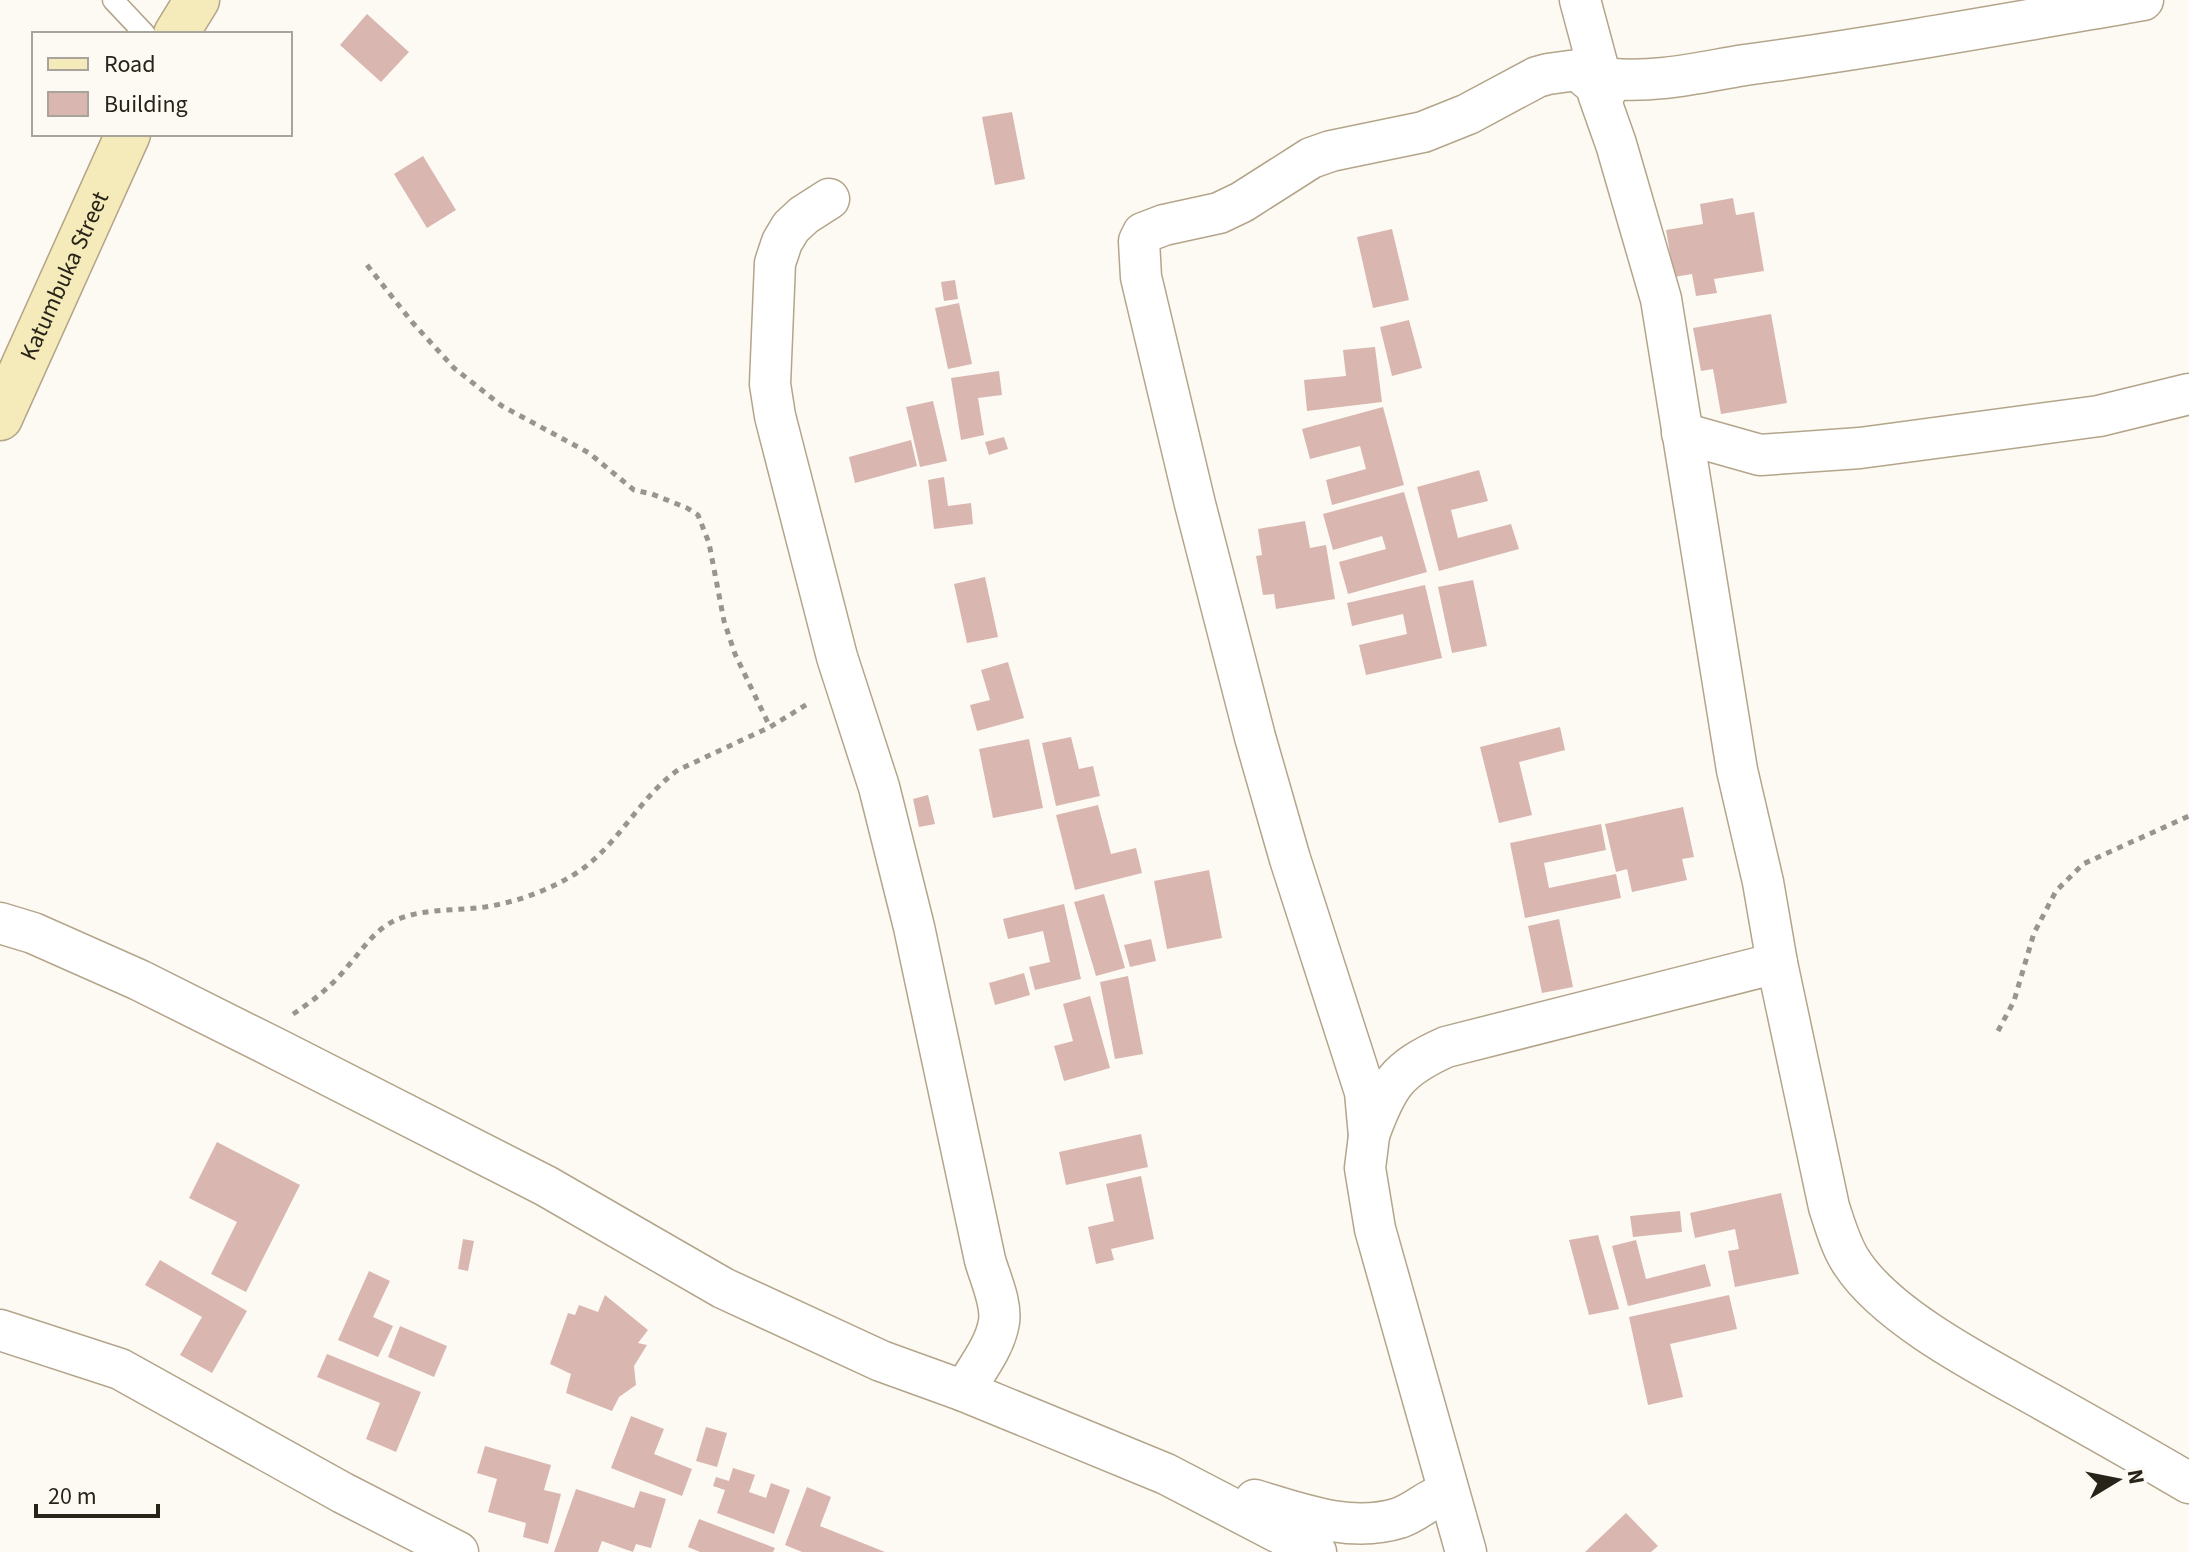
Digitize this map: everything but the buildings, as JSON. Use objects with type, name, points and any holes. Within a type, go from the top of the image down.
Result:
[{"type":"main road","points":[[177,32],[197,0]]},
{"type":"main road","name":"Katumbuka Street","points":[[0,418],[127,136]]},
{"type":"street","points":[[1580,0],[1605,93]]},
{"type":"street","points":[[1605,93],[1612,79],[1666,79],[1811,58],[2143,0]]},
{"type":"street","points":[[1466,1552],[1375,1229],[1365,1168],[1369,1136],[1365,1092],[1290,859],[1255,737],[1198,519],[1141,277],[1139,241],[1143,233],[1152,229],[1195,220],[1232,207],[1311,158],[1434,128],[1548,74],[1577,70],[1605,93]]},
{"type":"street","points":[[1605,93],[1598,93],[1661,299],[1737,770],[1829,1207],[1851,1262],[1864,1278],[1912,1321],[1972,1359],[2189,1483]]},
{"type":"street","points":[[829,199],[804,215],[782,242],[775,263],[776,301],[770,384],[782,449],[845,684],[879,787],[914,927],[985,1260],[997,1300],[1000,1320],[992,1343],[964,1391]]},
{"type":"street","points":[[1682,433],[1760,455],[1832,450],[2099,416],[2189,394]]},
{"type":"street","points":[[0,923],[33,933],[139,980],[279,1050],[546,1186],[723,1288],[881,1361],[964,1391],[1166,1474],[1316,1552]]},
{"type":"street","points":[[1369,1136],[1383,1097],[1397,1079],[1409,1067],[1446,1047],[1777,963]]},
{"type":"street","points":[[0,1330],[120,1369],[343,1493],[458,1552]]},
{"type":"street","points":[[1166,1474],[1326,1521],[1367,1523],[1396,1519],[1414,1512],[1432,1497],[1448,1493]]},
{"type":"lane","points":[[113,0],[143,32]]},
{"type":"path","points":[[367,265],[412,322],[454,368],[502,406],[589,453],[634,490],[664,499],[698,515],[709,543],[724,621],[735,654],[770,727]]},
{"type":"path","points":[[279,1050],[287,1018],[338,977],[387,924],[428,912],[489,906],[549,888],[591,862],[619,834],[655,788],[678,770],[770,727],[817,697],[845,684]]},
{"type":"path","points":[[1998,1031],[2014,1001],[2034,933],[2056,891],[2083,864],[2189,816]]}]
